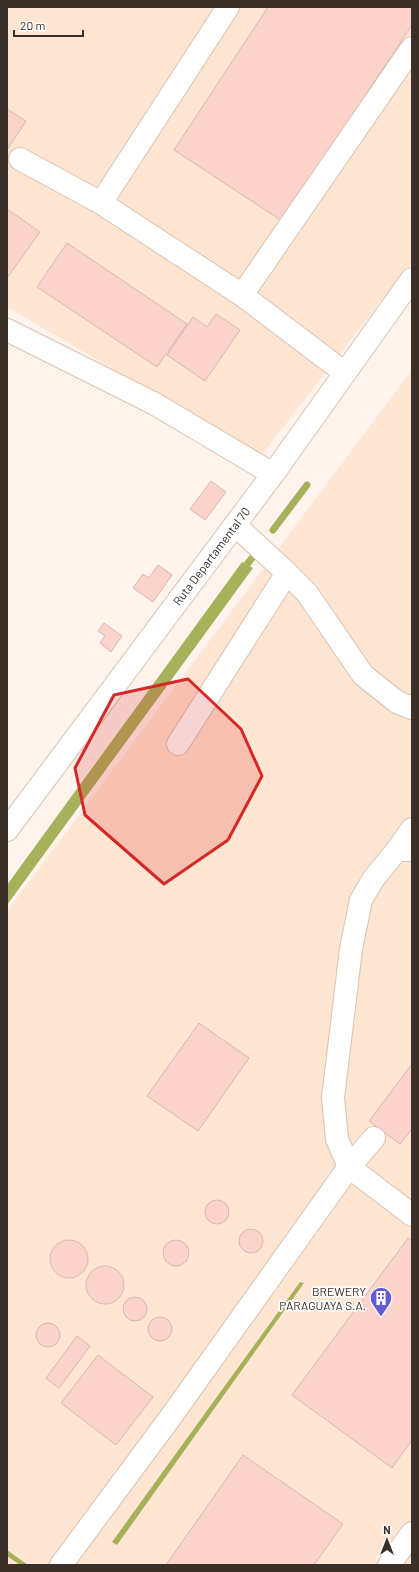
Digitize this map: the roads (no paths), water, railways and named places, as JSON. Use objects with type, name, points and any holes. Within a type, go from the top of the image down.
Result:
[{"type":"main road","points":[[101,203],[228,7]]},
{"type":"main road","points":[[242,295],[412,48]]},
{"type":"main road","points":[[20,159],[101,203],[242,295],[345,373]]},
{"type":"main road","name":"Ruta Departamental 70","points":[[7,830],[273,474],[412,279]]},
{"type":"main road","points":[[7,330],[155,404],[273,474]]},
{"type":"main road","points":[[235,525],[307,593],[363,674],[397,702],[412,708]]},
{"type":"main road","points":[[178,744],[287,573]]},
{"type":"main road","points":[[412,829],[405,850],[374,878],[361,900],[351,949],[333,1098],[337,1139],[349,1167],[412,1215]]},
{"type":"main road","points":[[61,1565],[170,1418],[349,1167],[374,1138]]},
{"type":"main road","points":[[389,1565],[412,1533]]},
{"type":"waterway","points":[[273,530],[307,485]]},
{"type":"waterway","points":[[241,572],[252,558]]},
{"type":"place","name":"BREWERY PARAGUAYA S.A.","points":[[381,1318]]}]
